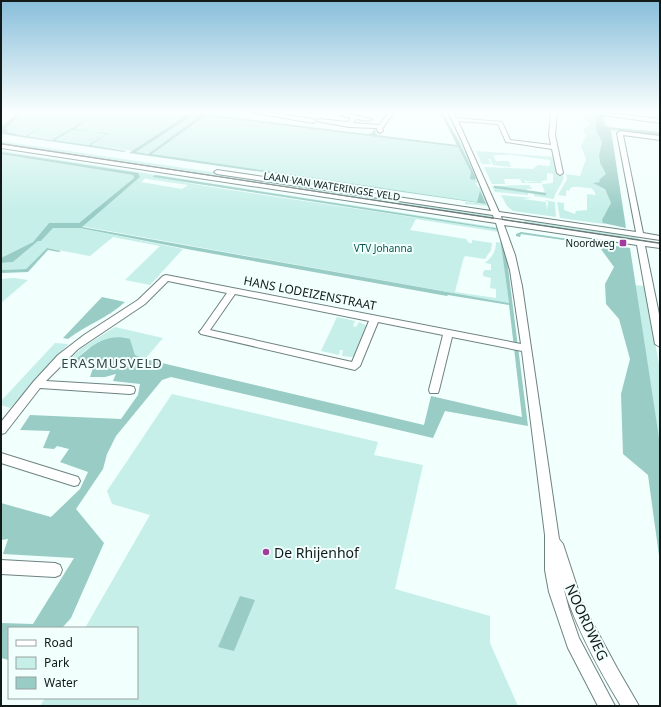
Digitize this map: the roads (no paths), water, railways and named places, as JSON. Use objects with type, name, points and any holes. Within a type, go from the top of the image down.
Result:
[{"type":"street","name":"LAAN VAN WATERINGSE VELD","points":[[33,145],[499,218]]},
{"type":"street","name":"NOORDWEG","points":[[467,145],[499,218],[513,261],[518,286],[519,346],[552,534],[553,574],[563,612],[580,659],[607,706]]},
{"type":"street","points":[[539,145],[554,147],[560,173]]},
{"type":"street","points":[[622,145],[660,344]]},
{"type":"street","name":"LAAN VAN WATERINGSE VELD","points":[[1,146],[640,239],[660,246]]},
{"type":"street","name":"LAAN VAN WATERINGSE VELD","points":[[640,239],[660,238]]},
{"type":"street","name":"HANS LODEIZENSTRAAT","points":[[39,384],[62,357],[86,338],[138,306],[156,290],[166,278],[519,346]]},
{"type":"street","points":[[233,291],[204,332],[355,366],[375,318]]},
{"type":"street","points":[[434,390],[448,333]]},
{"type":"street","points":[[3,424],[39,384],[130,390]]},
{"type":"street","points":[[1,458],[74,481]]},
{"type":"street","name":"NOORDWEG","points":[[552,534],[577,608],[611,674],[631,706]]},
{"type":"street","points":[[1,567],[55,570]]},
{"type":"water","points":[[76,145],[91,145],[126,151],[124,152]]},
{"type":"water","points":[[141,145],[147,145],[136,152],[148,154],[160,145],[165,145],[152,154],[477,202],[480,191],[486,204],[129,153]]},
{"type":"water","points":[[442,145],[460,145],[476,178],[474,180],[470,179],[471,172],[458,147]]},
{"type":"water","points":[[601,145],[613,145],[626,228],[603,223],[602,220],[611,203],[605,189],[593,183],[600,182],[599,180],[606,174],[600,163],[599,155]]},
{"type":"water","points":[[1,152],[138,173],[140,177],[82,227],[509,303],[499,230],[153,177],[155,175],[501,229],[505,244],[528,426],[445,411],[433,438],[171,377],[162,380],[116,436],[107,454],[103,469],[76,509],[104,543],[71,618],[63,627],[8,627],[8,660],[1,658],[1,623],[33,624],[74,558],[3,554],[8,539],[1,540],[1,503],[51,517],[80,489],[88,472],[60,462],[69,449],[57,446],[54,449],[43,448],[50,431],[20,430],[30,415],[121,419],[138,395],[140,384],[113,381],[116,374],[105,377],[90,377],[95,362],[72,363],[98,342],[105,339],[121,337],[130,339],[135,355],[145,359],[424,425],[431,396],[522,417],[509,305],[447,296],[192,250],[80,228],[53,228],[41,241],[38,241],[13,262],[1,263],[1,258],[33,242],[49,223],[79,223],[134,178],[133,175],[1,154]]},
{"type":"water","points":[[521,232],[630,248],[660,444],[660,563],[648,475],[623,454],[621,394],[630,359],[619,319],[606,304],[605,284],[614,267],[598,245],[521,234],[520,237],[516,236],[516,234]]},
{"type":"water","points":[[47,248],[61,251],[48,250],[28,272],[1,273],[1,270],[26,269]]},
{"type":"water","points":[[102,297],[125,302],[111,313],[68,339],[63,338]]},
{"type":"water","points":[[240,596],[255,600],[234,651],[218,647]]},
{"type":"waterway","points":[[495,187],[545,194]]},
{"type":"tram line","points":[[8,145],[660,243]]},
{"type":"place","name":"Noordweg","points":[[623,243]]},
{"type":"place","name":"De Rhijenhof","points":[[266,552]]},
{"type":"district","name":"ERASMUSVELD","points":[[112,363]]},
{"type":"park label","name":"VTV Johanna","points":[[383,248]]}]
